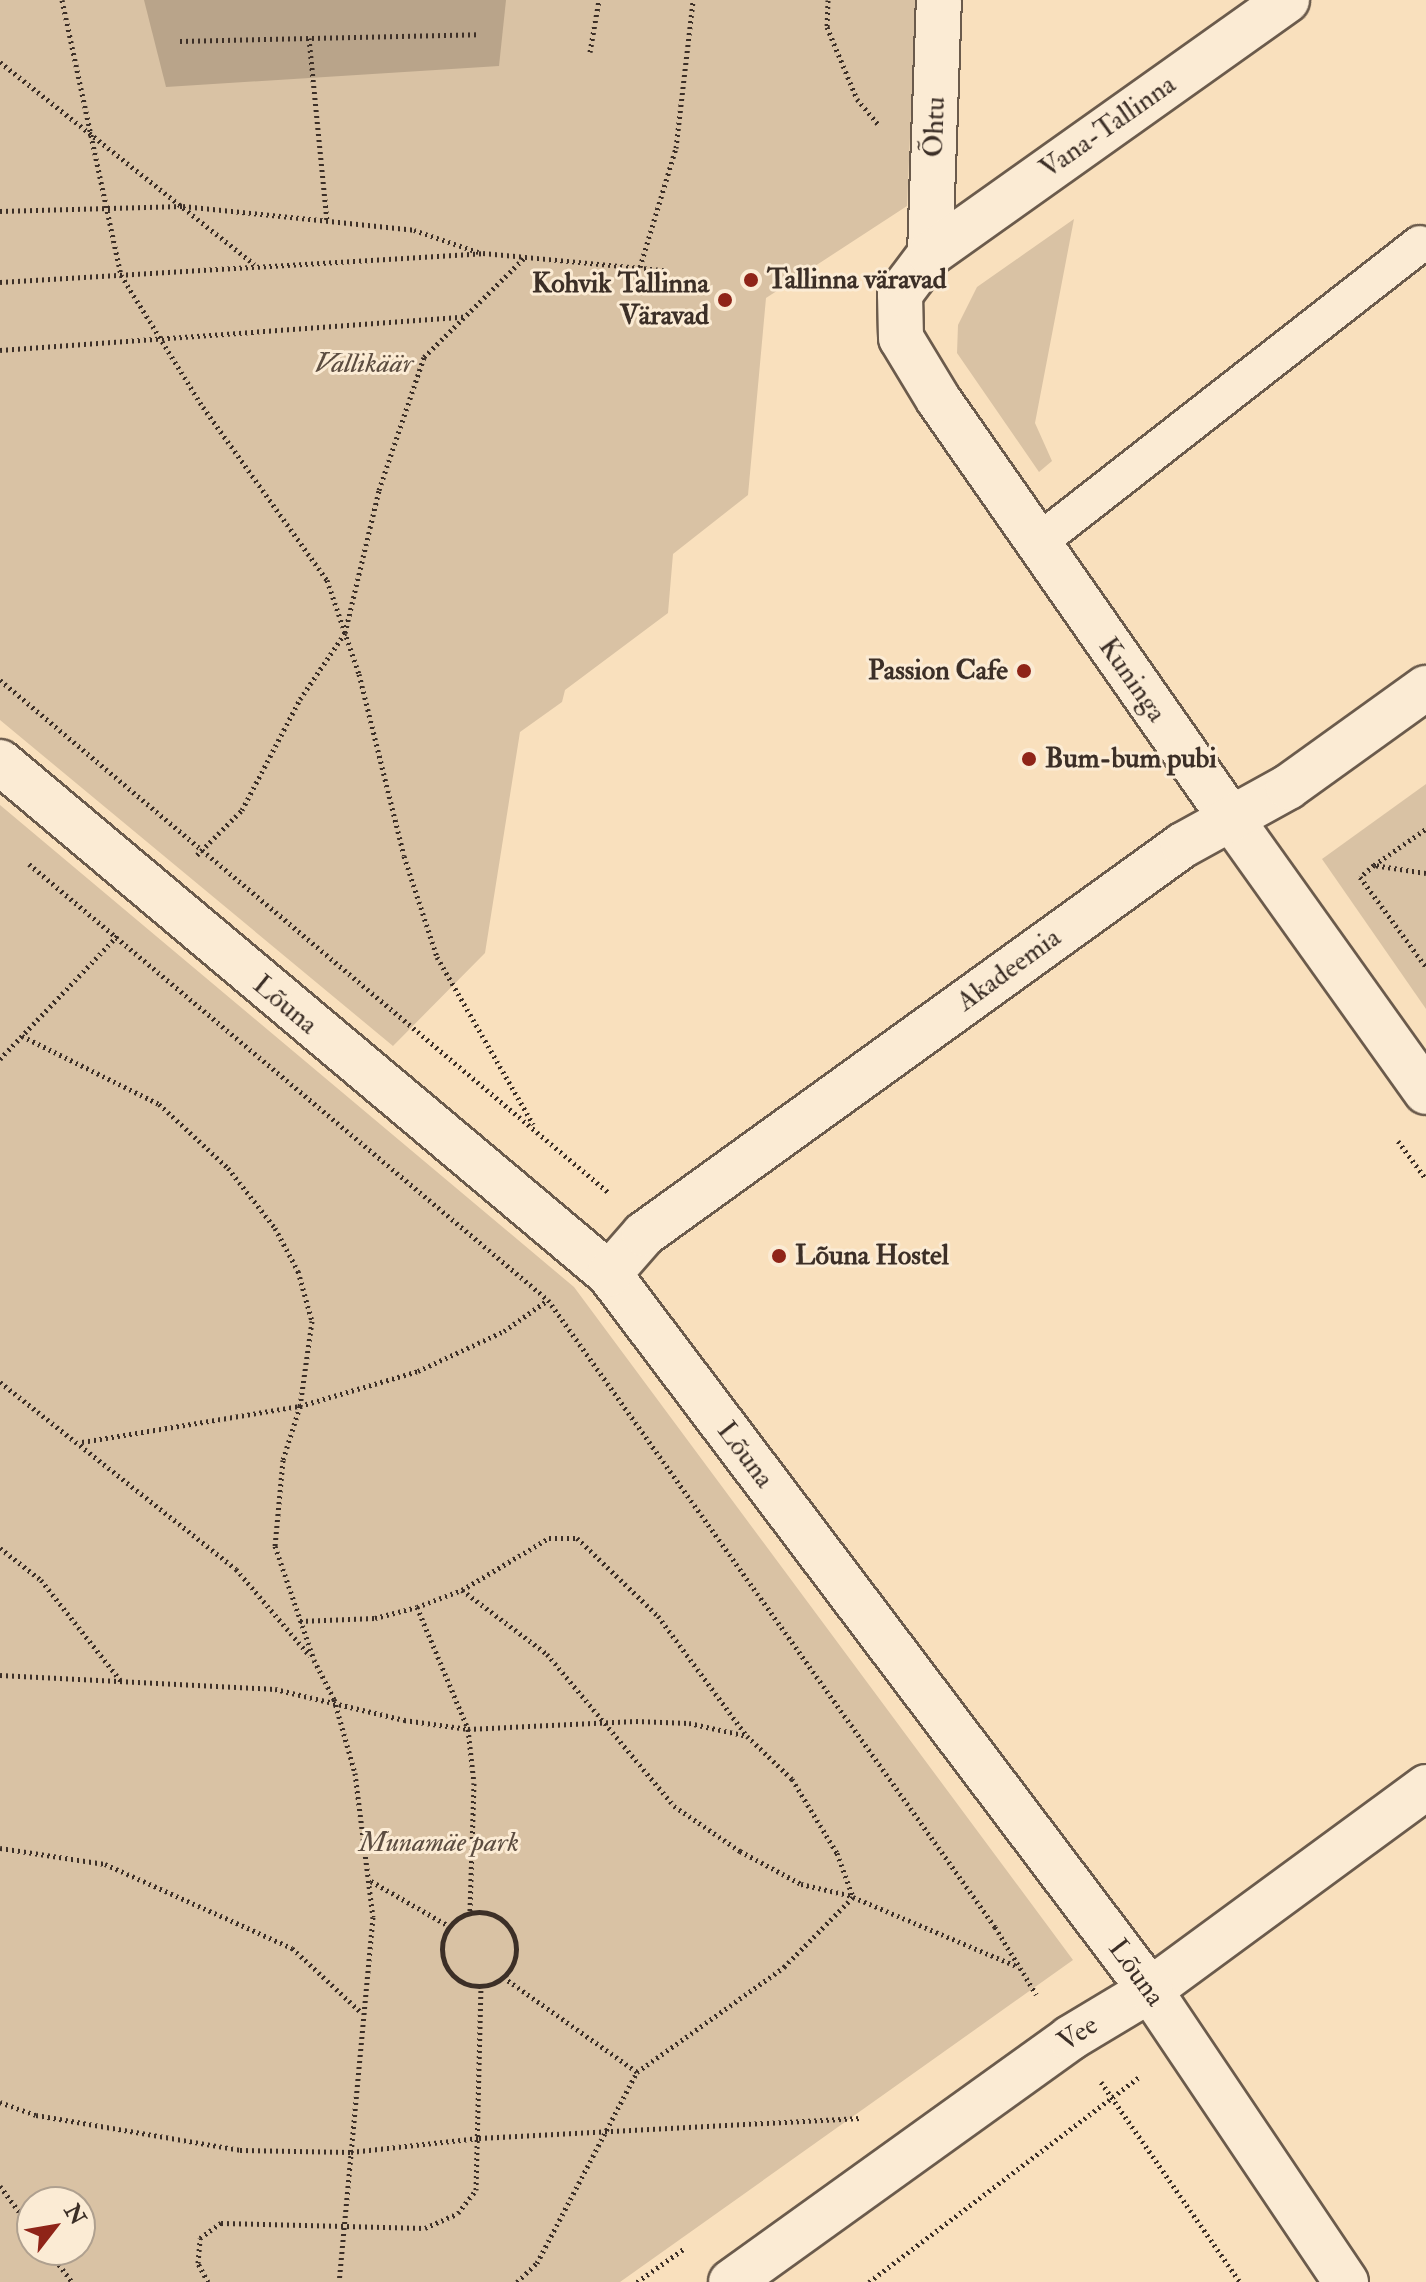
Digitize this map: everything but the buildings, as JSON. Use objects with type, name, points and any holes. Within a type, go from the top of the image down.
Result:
[{"type":"street","name":"Õhtu","points":[[930,254],[939,0]]},
{"type":"street","name":"Vana-Tallinna","points":[[930,254],[1287,0]]},
{"type":"street","name":"Kuninga","points":[[930,254],[900,294],[901,338],[1036,544],[1426,1092]]},
{"type":"street","name":"Akadeemia","points":[[609,1274],[644,1234],[1183,845],[1232,820],[1426,688]]},
{"type":"street","name":"Lõuna","points":[[0,762],[609,1274],[1150,1990],[1346,2282]]},
{"type":"street","name":"Vee","points":[[731,2282],[1070,2038],[1150,1990],[1426,1787]]},
{"type":"lane","points":[[1036,544],[1420,244]]},
{"type":"path","points":[[62,0],[87,129],[121,275],[203,407],[327,580],[345,633],[404,856],[437,957],[533,1124]]},
{"type":"path","points":[[590,52],[599,0]]},
{"type":"path","points":[[640,267],[676,148],[693,0]]},
{"type":"path","points":[[828,0],[827,27],[857,99],[888,136]]},
{"type":"path","points":[[180,41],[479,34]]},
{"type":"path","points":[[309,38],[327,222]]},
{"type":"path","points":[[0,62],[255,265]]},
{"type":"path","points":[[0,211],[105,204],[183,206],[414,230],[483,253]]},
{"type":"path","points":[[0,282],[483,253],[664,270]]},
{"type":"path","points":[[0,1059],[114,938],[242,810],[300,699],[345,633],[379,490],[424,357],[468,317],[525,257]]},
{"type":"path","points":[[0,350],[468,317]]},
{"type":"path","points":[[0,680],[593,1176]]},
{"type":"path","points":[[1426,829],[1360,877],[1426,967]]},
{"type":"path","points":[[23,859],[548,1300],[1240,2282]]},
{"type":"path","points":[[1374,865],[1426,873]]},
{"type":"path","points":[[22,1036],[159,1104],[228,1168],[275,1228],[298,1271],[312,1321],[300,1406],[283,1460],[275,1546],[314,1660],[334,1699],[355,1773],[371,1881],[363,2014],[339,2282]]},
{"type":"path","points":[[82,1442],[300,1406],[418,1371],[504,1331],[548,1300]]},
{"type":"path","points":[[2,1385],[82,1442],[236,1569],[314,1660]]},
{"type":"path","points":[[300,1621],[375,1618],[417,1607],[462,1590],[549,1538],[577,1538],[658,1616],[747,1736],[792,1779],[837,1853],[853,1897]]},
{"type":"path","points":[[0,1548],[41,1580],[122,1682]]},
{"type":"path","points":[[462,1590],[547,1654],[608,1722],[621,1747],[674,1806],[740,1851],[801,1884],[853,1897],[1020,1967]]},
{"type":"path","points":[[417,1607],[468,1729],[474,1783],[470,1912]]},
{"type":"path","points":[[0,1675],[275,1689],[334,1699],[404,1720],[468,1729],[608,1722],[689,1723],[747,1736]]},
{"type":"path","points":[[0,1848],[105,1864],[292,1948],[363,2014]]},
{"type":"path","points":[[371,1881],[449,1926]]},
{"type":"path","points":[[517,2282],[537,2263],[637,2072],[784,1967],[853,1897]]},
{"type":"path","points":[[470,1912],[495,1915],[512,1933],[515,1957],[503,1977],[481,1986],[459,1980],[443,1961],[443,1936],[449,1926],[470,1912]]},
{"type":"path","points":[[503,1977],[637,2072]]},
{"type":"path","points":[[208,2282],[198,2263],[200,2238],[221,2223],[343,2229],[425,2228],[458,2213],[476,2190],[481,1986]]},
{"type":"path","points":[[1024,2002],[1036,1993]]},
{"type":"path","points":[[869,2282],[1113,2099],[1144,2072]]},
{"type":"path","points":[[0,2102],[36,2115],[240,2150],[351,2152],[479,2138],[868,2117]]},
{"type":"path","points":[[0,2186],[16,2208]]},
{"type":"green space","name":"Vallikäär","points":[[0,0],[916,0],[907,206],[766,298],[748,495],[673,554],[668,613],[565,690],[562,702],[520,732],[485,953],[393,1046],[0,720]]},
{"type":"green space","points":[[1074,219],[1035,423],[1052,461],[1039,472],[957,353],[958,325],[977,287]]},
{"type":"green space","points":[[1426,784],[1426,1009],[1322,859]]},
{"type":"green space","name":"Munamäe park","points":[[0,805],[574,1287],[1073,1960],[620,2282],[0,2282]]},
{"type":"shaded area","points":[[144,0],[506,0],[499,66],[166,87]]},
{"type":"place","name":"Tallinna väravad","points":[[751,280]]},
{"type":"place","name":"Kohvik Tallinna Väravad","points":[[725,300]]},
{"type":"place","name":"Passion Cafe","points":[[1024,671]]},
{"type":"place","name":"Bum-bum pubi","points":[[1029,759]]},
{"type":"place","name":"Lõuna Hostel","points":[[779,1256]]}]
